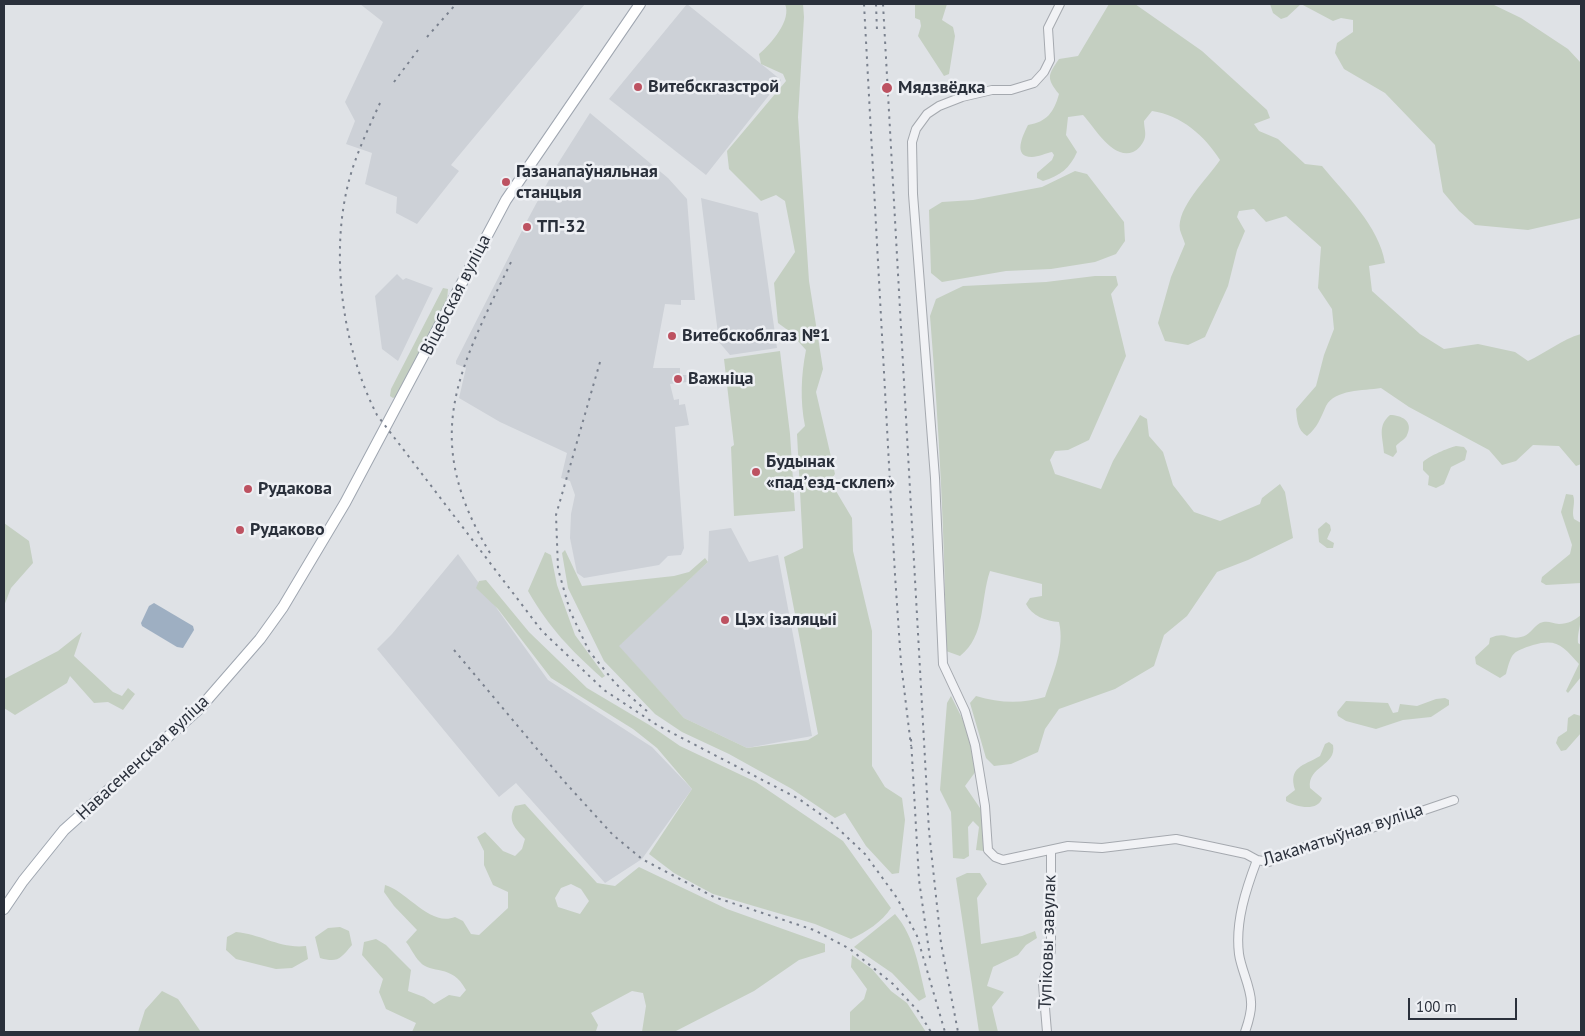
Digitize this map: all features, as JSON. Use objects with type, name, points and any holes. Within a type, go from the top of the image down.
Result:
[{"type":"main road","name":"Віцебская вуліца","points":[[283,607],[345,503],[502,208],[578,92],[640,4]]},
{"type":"main road","name":"Навасененская вуліца","points":[[4,909],[23,881],[64,830],[200,708],[260,639],[283,607]]},
{"type":"street","points":[[1060,4],[1048,28],[1050,60],[1044,72],[1034,82],[1011,90],[992,90],[962,97],[939,106],[927,114],[916,128],[912,142],[914,204],[935,478],[943,664],[965,711],[975,745],[985,806],[988,850],[995,858],[1003,860],[1068,846],[1102,848],[1176,839],[1246,854],[1257,860]]},
{"type":"street","name":"Лакаматыўная вуліца","points":[[1246,1032],[1252,1001],[1239,951],[1240,919],[1246,887],[1257,860],[1269,862],[1294,850],[1351,835],[1454,800]]},
{"type":"street","name":"Тупіковы завулак","points":[[1047,1032],[1043,984],[1051,950],[1051,851]]},
{"type":"shaded area","points":[[360,4],[585,4],[451,165],[459,171],[417,224],[396,213],[397,197],[365,184],[372,153],[346,144],[355,121],[345,102],[383,22]]},
{"type":"shaded area","name":"Витебскгазстрой","points":[[687,4],[781,80],[706,175],[609,99]]},
{"type":"shaded area","points":[[590,113],[668,178],[687,199],[695,300],[681,300],[681,305],[665,304],[653,368],[680,368],[680,375],[687,375],[687,382],[670,384],[674,400],[679,399],[679,405],[685,404],[689,425],[675,427],[684,548],[681,555],[668,556],[659,565],[584,578],[577,573],[570,538],[571,514],[575,495],[570,481],[561,478],[567,453],[500,422],[459,398],[466,368],[456,364],[456,361],[557,165]]},
{"type":"shaded area","points":[[701,198],[758,213],[777,348],[730,355],[719,342]]},
{"type":"shaded area","points":[[397,274],[403,280],[406,278],[433,288],[398,361],[382,349],[375,296]]},
{"type":"shaded area","points":[[731,528],[749,562],[778,555],[812,736],[747,748],[684,718],[618,646],[708,562],[709,531]]},
{"type":"shaded area","points":[[458,554],[548,680],[652,747],[692,789],[642,859],[605,883],[516,783],[499,797],[377,649],[392,634]]},
{"type":"green space","points":[[785,4],[803,4],[804,17],[798,117],[809,281],[823,369],[816,392],[835,474],[830,481],[852,518],[853,551],[872,631],[872,766],[885,787],[902,798],[905,820],[899,873],[892,874],[866,846],[845,813],[835,818],[792,789],[729,754],[682,732],[655,714],[604,661],[568,588],[562,553],[565,550],[582,586],[674,576],[689,572],[705,558],[708,562],[619,646],[684,718],[747,748],[808,740],[818,734],[784,557],[803,548],[797,434],[805,426],[802,388],[806,350],[789,331],[778,323],[774,283],[795,252],[785,201],[776,195],[761,201],[729,169],[727,151],[786,81],[783,74],[761,64],[759,54],[774,38],[783,24],[786,17]]},
{"type":"green space","points":[[915,4],[947,4],[942,20],[953,27],[955,36],[949,74],[944,76],[918,36],[921,26],[920,20],[915,18]]},
{"type":"green space","points":[[1109,4],[1135,4],[1202,51],[1267,110],[1270,118],[1254,124],[1259,131],[1278,139],[1305,164],[1322,166],[1360,211],[1382,249],[1385,263],[1369,266],[1372,291],[1420,334],[1444,349],[1478,344],[1515,352],[1528,361],[1567,339],[1581,334],[1581,464],[1576,466],[1559,446],[1533,445],[1516,461],[1502,465],[1489,450],[1409,407],[1381,388],[1336,396],[1326,406],[1314,429],[1307,436],[1304,434],[1298,424],[1296,409],[1316,386],[1324,355],[1334,329],[1332,309],[1318,288],[1321,247],[1286,216],[1266,222],[1254,209],[1239,211],[1237,217],[1245,231],[1237,250],[1228,286],[1205,337],[1188,345],[1165,341],[1158,323],[1171,277],[1185,244],[1180,230],[1180,221],[1188,203],[1220,160],[1214,151],[1200,135],[1182,122],[1163,113],[1152,111],[1144,121],[1145,135],[1142,144],[1135,151],[1126,153],[1118,151],[1105,141],[1083,115],[1068,117],[1066,135],[1077,152],[1064,171],[1043,181],[1037,178],[1037,173],[1052,160],[1054,155],[1052,152],[1032,157],[1026,156],[1021,150],[1022,140],[1028,125],[1045,119],[1052,111],[1057,100],[1059,94],[1050,80],[1050,76],[1059,59],[1078,56]]},
{"type":"green space","points":[[1270,4],[1301,4],[1287,17],[1281,19],[1273,13]]},
{"type":"green space","points":[[1301,4],[1492,4],[1521,18],[1568,49],[1581,63],[1581,218],[1528,230],[1475,225],[1459,211],[1443,192],[1435,145],[1385,93],[1344,69],[1335,53],[1337,43],[1353,32],[1353,20],[1341,18],[1333,21]]},
{"type":"green space","points":[[1075,171],[1087,174],[1124,222],[1125,241],[1116,254],[1095,262],[1051,269],[1006,271],[942,282],[931,273],[929,210],[942,202],[973,200],[1042,187]]},
{"type":"green space","points":[[1095,276],[1116,276],[1118,285],[1111,294],[1126,356],[1089,440],[1068,450],[1055,451],[1050,460],[1055,474],[1101,489],[1113,461],[1140,415],[1147,419],[1149,436],[1163,452],[1173,485],[1194,512],[1220,521],[1260,504],[1262,498],[1280,484],[1285,492],[1293,538],[1248,560],[1217,572],[1187,616],[1164,635],[1154,666],[1115,689],[1059,709],[1045,729],[1038,752],[1011,764],[994,766],[986,758],[970,703],[976,696],[1011,702],[1045,697],[1059,651],[1059,622],[1040,617],[1032,612],[1026,604],[1030,598],[1042,596],[1042,584],[990,571],[981,617],[974,638],[960,656],[946,651],[941,483],[930,316],[936,299],[963,286],[1046,282]]},
{"type":"green space","points":[[443,288],[448,289],[447,301],[398,396],[393,398],[390,396],[391,389]]},
{"type":"green space","points":[[780,351],[790,434],[795,511],[734,516],[731,447],[734,445],[724,359]]},
{"type":"green space","points":[[1390,415],[1402,418],[1409,426],[1406,436],[1396,446],[1397,452],[1393,457],[1384,453],[1382,437],[1383,423]]},
{"type":"green space","points":[[1456,446],[1464,447],[1467,451],[1465,460],[1451,467],[1444,484],[1436,488],[1428,485],[1429,476],[1423,470],[1423,462],[1439,452]]},
{"type":"green space","points":[[1566,494],[1573,495],[1574,519],[1581,523],[1581,583],[1546,585],[1541,582],[1542,577],[1570,554],[1572,545],[1561,512]]},
{"type":"green space","points":[[1326,522],[1330,525],[1331,530],[1327,539],[1334,543],[1333,548],[1327,548],[1319,542],[1318,529]]},
{"type":"green space","points":[[4,523],[29,541],[33,563],[11,588],[4,606]]},
{"type":"green space","points":[[545,552],[551,555],[557,585],[575,635],[605,676],[602,678],[561,638],[544,617],[528,591]]},
{"type":"green space","points":[[486,580],[529,632],[587,688],[651,726],[680,746],[756,782],[843,841],[891,908],[883,918],[851,939],[815,924],[713,894],[674,873],[649,854],[692,789],[657,748],[633,729],[551,678],[498,609],[476,588],[479,581]]},
{"type":"green space","points":[[1581,615],[1578,643],[1581,645],[1581,677],[1568,693],[1566,691],[1579,664],[1564,648],[1554,643],[1541,643],[1517,651],[1510,661],[1506,674],[1500,678],[1476,664],[1475,657],[1489,644],[1490,638],[1500,635],[1521,637],[1540,623],[1565,623]]},
{"type":"green space","points":[[82,632],[74,656],[113,692],[122,696],[128,688],[135,694],[123,710],[108,702],[94,703],[70,676],[67,683],[15,715],[4,708],[4,679],[58,651]]},
{"type":"green space","points":[[951,696],[968,730],[976,771],[965,786],[982,811],[984,851],[976,850],[979,827],[973,821],[968,827],[969,856],[964,859],[953,858],[951,812],[940,790],[947,703]]},
{"type":"green space","points":[[1445,698],[1449,700],[1449,705],[1431,717],[1403,720],[1376,729],[1346,721],[1338,716],[1337,712],[1346,701],[1388,703],[1393,713],[1398,712],[1400,704],[1417,706],[1436,699]]},
{"type":"green space","points":[[1574,714],[1581,716],[1581,733],[1566,750],[1561,751],[1556,743],[1558,737],[1567,731],[1568,718]]},
{"type":"green space","points":[[1329,742],[1333,745],[1331,757],[1317,770],[1310,781],[1310,788],[1322,798],[1320,802],[1311,807],[1306,807],[1286,801],[1286,797],[1295,790],[1293,782],[1295,772],[1303,765],[1320,756],[1325,744]]},
{"type":"green space","points":[[525,804],[597,883],[615,886],[639,867],[727,909],[825,944],[825,952],[799,960],[754,991],[674,1032],[642,1032],[646,1006],[643,993],[632,991],[591,1013],[598,1025],[596,1031],[591,1032],[412,1032],[416,1023],[386,1009],[379,992],[383,979],[362,955],[364,942],[376,939],[386,945],[411,970],[408,991],[424,997],[434,1004],[449,995],[460,997],[466,990],[454,976],[425,966],[418,960],[406,942],[417,930],[394,906],[384,892],[385,885],[402,894],[428,913],[446,919],[455,917],[463,921],[471,934],[479,935],[508,908],[508,892],[493,885],[484,865],[484,851],[477,837],[485,832],[503,851],[515,856],[522,849],[525,839],[513,824],[512,816],[515,806]],"holes":[[[571,884],[581,889],[589,901],[580,914],[558,907],[555,898],[561,888]]]},
{"type":"green space","points":[[967,873],[980,873],[987,884],[977,898],[981,944],[1022,936],[1035,931],[1037,938],[1026,945],[1018,955],[993,967],[987,986],[1004,992],[992,1007],[998,1032],[979,1032],[956,878]]},
{"type":"green space","points":[[895,914],[912,943],[918,964],[926,997],[919,1001],[892,973],[854,947]]},
{"type":"green space","points":[[340,927],[349,931],[352,945],[338,959],[320,958],[315,937],[328,928]]},
{"type":"green space","points":[[236,932],[288,945],[306,946],[308,959],[292,968],[276,969],[236,959],[226,950],[227,937]]},
{"type":"green space","points":[[852,955],[872,969],[891,991],[907,1003],[926,1032],[850,1032],[850,1012],[864,999],[867,989],[851,967]]},
{"type":"green space","points":[[162,991],[178,999],[201,1032],[138,1032],[145,1010]]},
{"type":"water","points":[[154,603],[193,626],[194,630],[183,648],[177,647],[142,626],[141,623],[149,606]]},
{"type":"railway","points":[[427,37],[456,4]]},
{"type":"railway","points":[[864,4],[895,575],[901,663],[911,746]]},
{"type":"railway","points":[[876,4],[877,31]]},
{"type":"railway","points":[[883,4],[929,831],[941,943],[958,1032]]},
{"type":"railway","points":[[394,82],[418,50]]},
{"type":"railway","points":[[380,103],[350,177],[340,236],[342,298],[348,329],[355,360],[377,415],[542,631],[604,690],[657,725],[799,799],[830,821],[865,854],[897,898],[917,936],[945,1032]]},
{"type":"railway","points":[[490,553],[468,511],[456,473],[452,438],[454,404],[463,370],[476,336],[512,260]]},
{"type":"railway","points":[[600,362],[556,515],[558,569],[570,611],[589,651],[616,684],[648,712]]},
{"type":"railway","points":[[454,650],[563,780],[613,835],[642,859],[714,897],[814,930],[850,949],[893,984],[918,1011],[931,1032]]},
{"type":"railway","points":[[911,739],[919,880],[930,958]]},
{"type":"place","name":"Витебскгазстрой","points":[[638,87]]},
{"type":"place","name":"Мядзвёдка","points":[[887,88]]},
{"type":"place","name":"Газанапаўняльная станцыя","points":[[506,182]]},
{"type":"place","name":"ТП-32","points":[[527,227]]},
{"type":"place","name":"Витебскоблгаз №1","points":[[672,336]]},
{"type":"place","name":"Важніца","points":[[678,379]]},
{"type":"place","name":"Будынак «падʼезд-склеп»","points":[[756,472]]},
{"type":"place","name":"Рудакова","points":[[248,489]]},
{"type":"place","name":"Рудаково","points":[[240,530]]},
{"type":"place","name":"Цэх ізаляцыі","points":[[725,620]]}]
